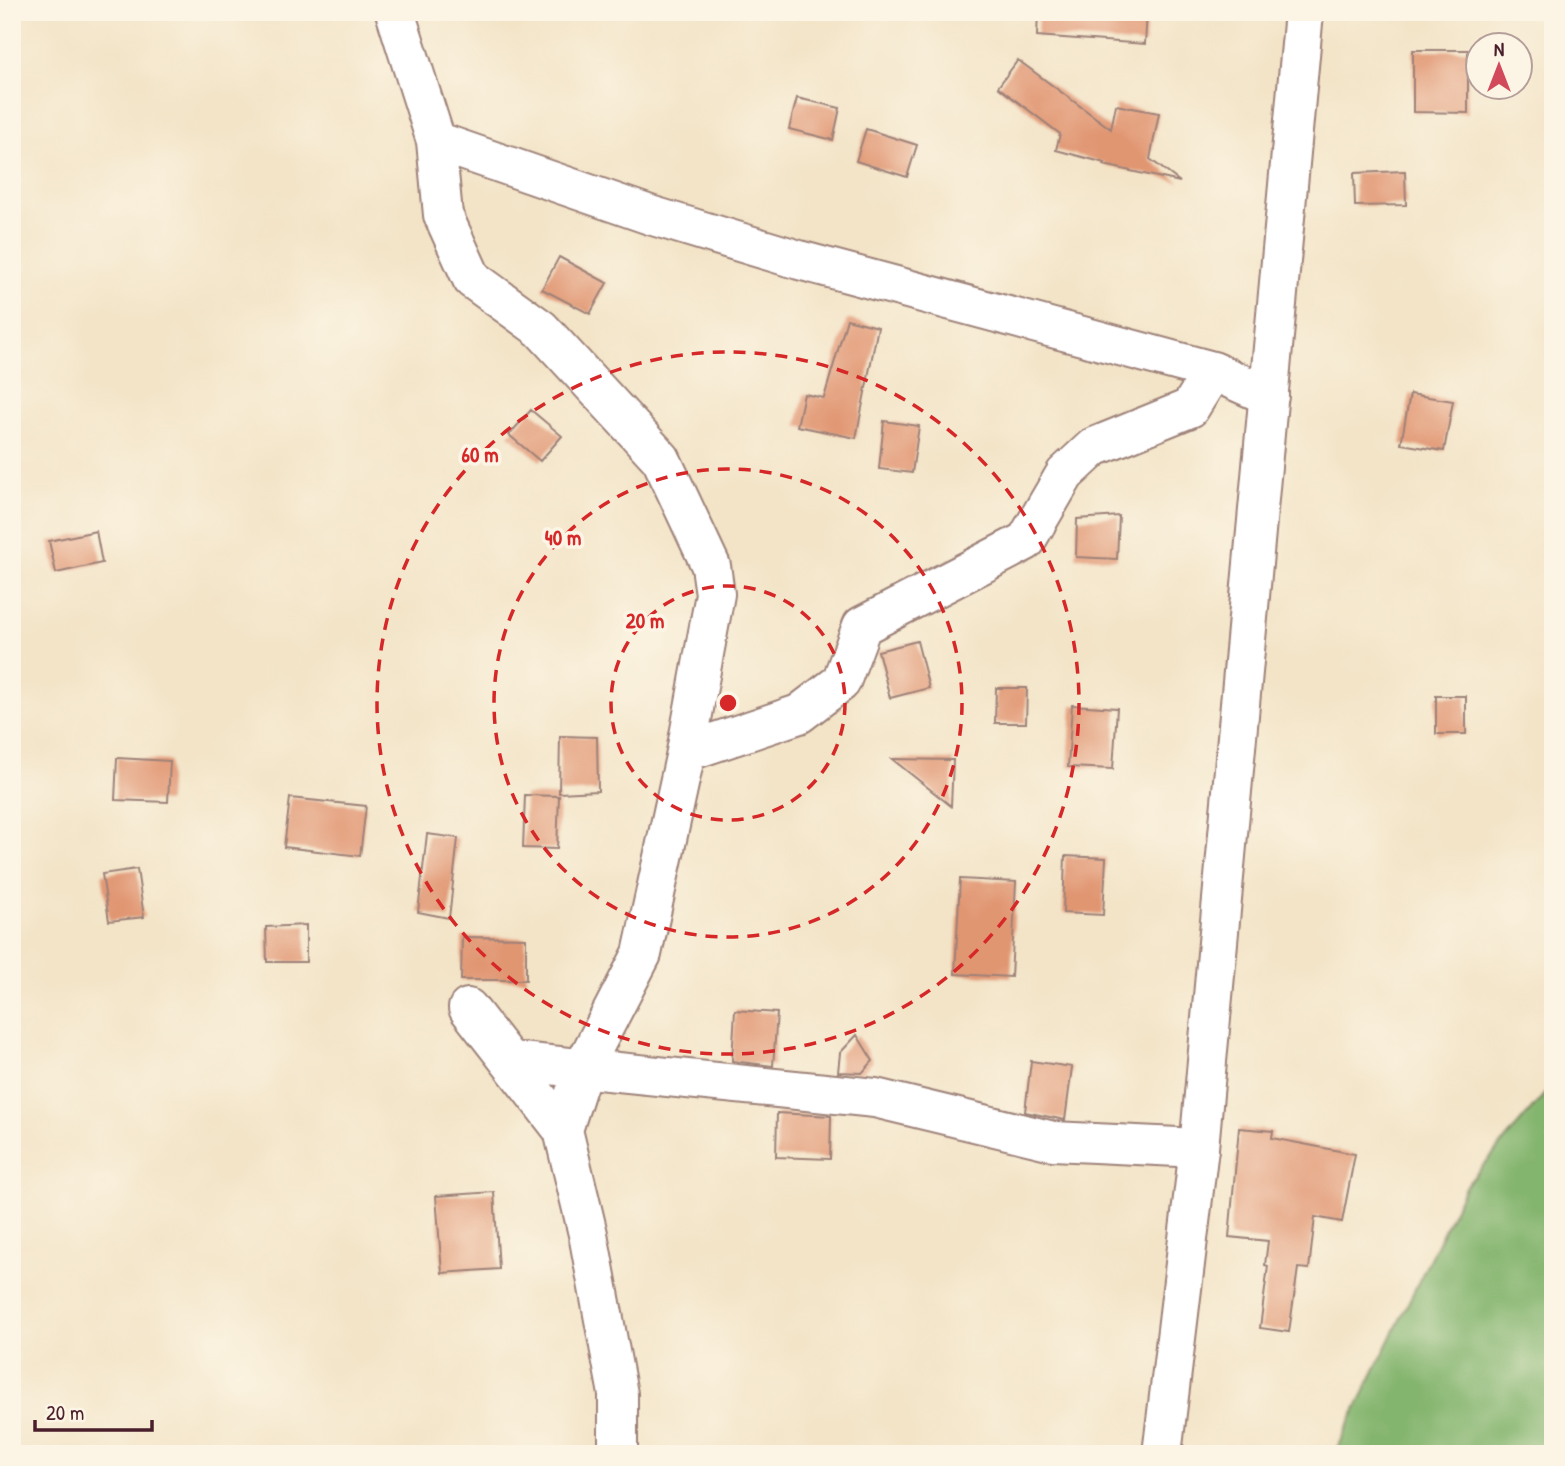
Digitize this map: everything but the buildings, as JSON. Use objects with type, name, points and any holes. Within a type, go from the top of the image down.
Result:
[{"type":"street","points":[[395,12],[436,141],[443,215],[472,279],[541,329],[661,459],[711,566],[715,594],[686,752],[642,954],[583,1068],[563,1130]]},
{"type":"street","points":[[1162,1454],[1199,1147],[1304,12]]},
{"type":"street","points":[[436,141],[650,215],[786,256],[1213,372],[1269,396]]},
{"type":"street","points":[[686,752],[799,714],[841,682],[862,626],[1026,541],[1065,474],[1094,447],[1190,408],[1213,372]]},
{"type":"street","points":[[468,1008],[563,1130],[589,1234],[618,1394],[618,1454]]},
{"type":"street","points":[[510,1061],[875,1098],[1053,1141],[1199,1147]]},
{"type":"green space","points":[[1553,1084],[1553,1454],[1334,1454],[1465,1187]]}]
